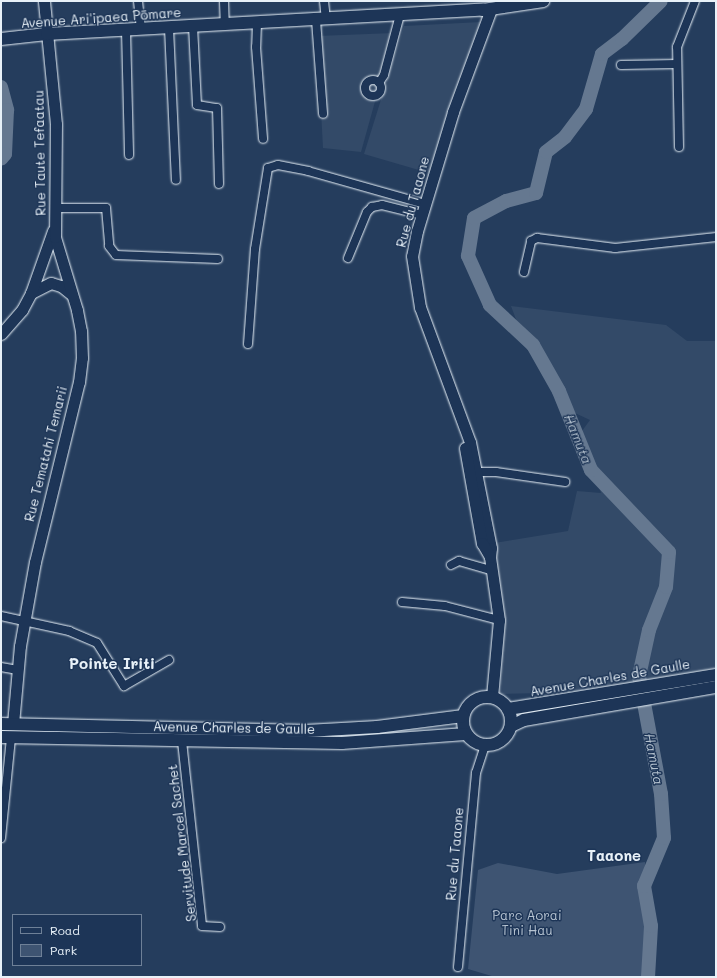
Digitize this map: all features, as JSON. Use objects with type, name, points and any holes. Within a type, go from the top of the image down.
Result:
[{"type":"main road","name":"Rue Taute Tefaatau","points":[[44,1],[56,124],[56,223]]},
{"type":"main road","name":"Avenue Ari'ipaea Pōmare","points":[[3,39],[47,34],[491,9],[509,4],[543,1]]},
{"type":"main road","name":"Rue du Taaone","points":[[491,9],[453,112],[423,210],[412,256],[414,278],[420,307],[463,426],[472,472],[491,548],[491,570],[499,620],[492,697]]},
{"type":"main road","name":"Rue Tematahi Temarii","points":[[7,724],[18,670],[24,620],[42,525],[81,370],[81,331],[65,264],[56,244],[56,223]]},
{"type":"main road","points":[[1,334],[22,310],[31,293],[56,223]]},
{"type":"main road","points":[[31,293],[45,275],[56,244]]},
{"type":"main road","points":[[31,293],[51,283],[61,286],[72,295]]},
{"type":"main road","name":"Avenue Charles de Gaulle","points":[[484,745],[503,739],[511,726],[524,720],[655,691],[716,675]]},
{"type":"main road","name":"Avenue Charles de Gaulle","points":[[655,691],[716,687]]},
{"type":"main road","name":"Avenue Charles de Gaulle","points":[[508,709],[636,695]]},
{"type":"main road","points":[[484,745],[474,742],[466,734],[463,716],[473,701],[481,697],[492,697],[503,703],[508,709],[511,726]]},
{"type":"main road","name":"Avenue Charles de Gaulle","points":[[7,724],[306,731],[377,727],[463,716]]},
{"type":"main road","name":"Avenue Charles de Gaulle","points":[[6,738],[342,743],[466,734]]},
{"type":"street","points":[[138,1],[141,29]]},
{"type":"street","points":[[224,1],[225,25]]},
{"type":"street","points":[[323,114],[321,19],[324,1]]},
{"type":"street","points":[[679,147],[676,47],[695,1]]},
{"type":"street","points":[[379,83],[384,75],[400,15]]},
{"type":"street","points":[[257,23],[263,139]]},
{"type":"street","points":[[193,26],[197,105],[217,108],[219,184]]},
{"type":"street","points":[[169,28],[176,180]]},
{"type":"street","points":[[126,30],[129,155]]},
{"type":"street","points":[[621,65],[677,64]]},
{"type":"street","points":[[248,344],[255,248],[268,168],[278,165],[308,171],[423,210]]},
{"type":"street","points":[[348,258],[367,212],[372,207],[382,205],[423,210]]},
{"type":"street","points":[[56,208],[106,208],[110,233],[108,246],[116,255],[218,259]]},
{"type":"street","points":[[524,272],[530,241],[536,238],[615,248],[716,237]]},
{"type":"street","points":[[472,472],[565,482]]},
{"type":"street","points":[[451,565],[459,562],[491,570]]},
{"type":"street","points":[[402,602],[445,606],[499,620]]},
{"type":"street","points":[[1,616],[69,631],[97,643],[124,686],[169,660]]},
{"type":"street","points":[[1,668],[18,670]]},
{"type":"street","points":[[1,838],[6,738]]},
{"type":"street","name":"Servitude Marcel Sachet","points":[[182,741],[202,926],[220,927]]},
{"type":"street","name":"Rue du Taaone","points":[[458,967],[476,773],[484,745]]},
{"type":"shaded area","points":[[481,22],[429,173],[364,154],[404,26]]},
{"type":"shaded area","points":[[394,33],[361,152],[323,148],[317,36]]},
{"type":"shaded area","points":[[511,306],[666,325],[687,341],[716,341],[716,668],[591,692],[500,694],[504,618],[488,544],[568,531],[577,491],[601,493],[582,431],[590,420],[575,413],[552,367],[520,330]]},
{"type":"green space","name":"Parc Aorai Tini Hau","points":[[645,862],[644,977],[495,977],[468,969],[478,870],[498,863],[557,874]]},
{"type":"waterway","name":"Hamuta","points":[[648,977],[651,926],[644,886],[664,838],[661,794],[639,676],[649,630],[666,587],[669,552],[591,470],[559,391],[533,345],[490,305],[468,256],[474,218],[506,201],[536,193],[546,152],[565,137],[586,109],[602,54],[622,39],[661,1]]},
{"type":"waterway","points":[[1,87],[7,110],[5,154],[1,159]]},
{"type":"district","name":"Pointe Iriti","points":[[112,664]]},
{"type":"district","name":"Taaone","points":[[614,856]]}]
